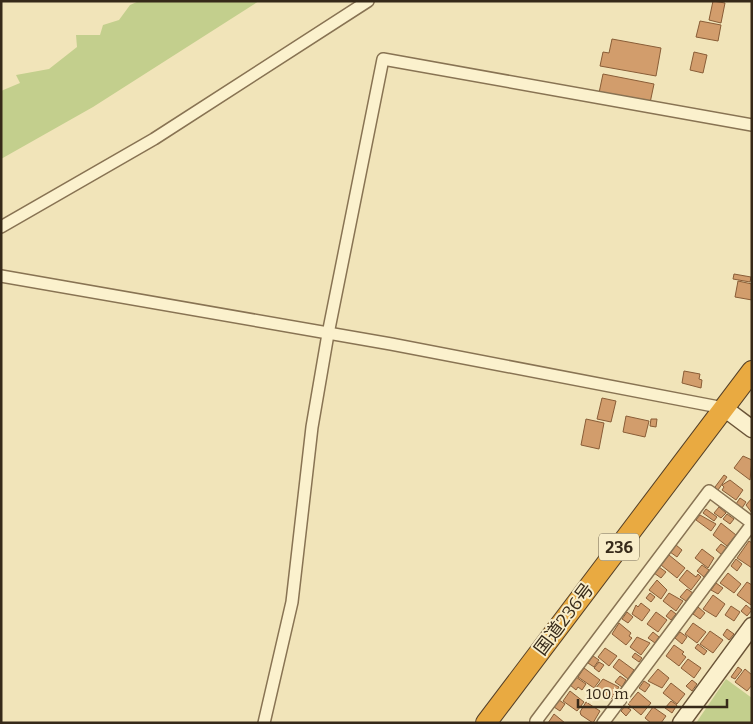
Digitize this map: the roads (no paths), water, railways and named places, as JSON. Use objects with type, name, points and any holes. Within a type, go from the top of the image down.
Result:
[{"type":"highway","name":"国道236号","points":[[486,723],[752,371]]},
{"type":"street","points":[[1,227],[154,138],[368,1]]},
{"type":"street","points":[[264,723],[292,602],[312,427],[328,334],[383,59],[752,125]]},
{"type":"street","points":[[1,276],[684,399],[724,408],[752,429]]},
{"type":"street","points":[[538,723],[536,721],[709,491],[752,524],[603,723]]},
{"type":"street","points":[[681,723],[752,626]]}]
